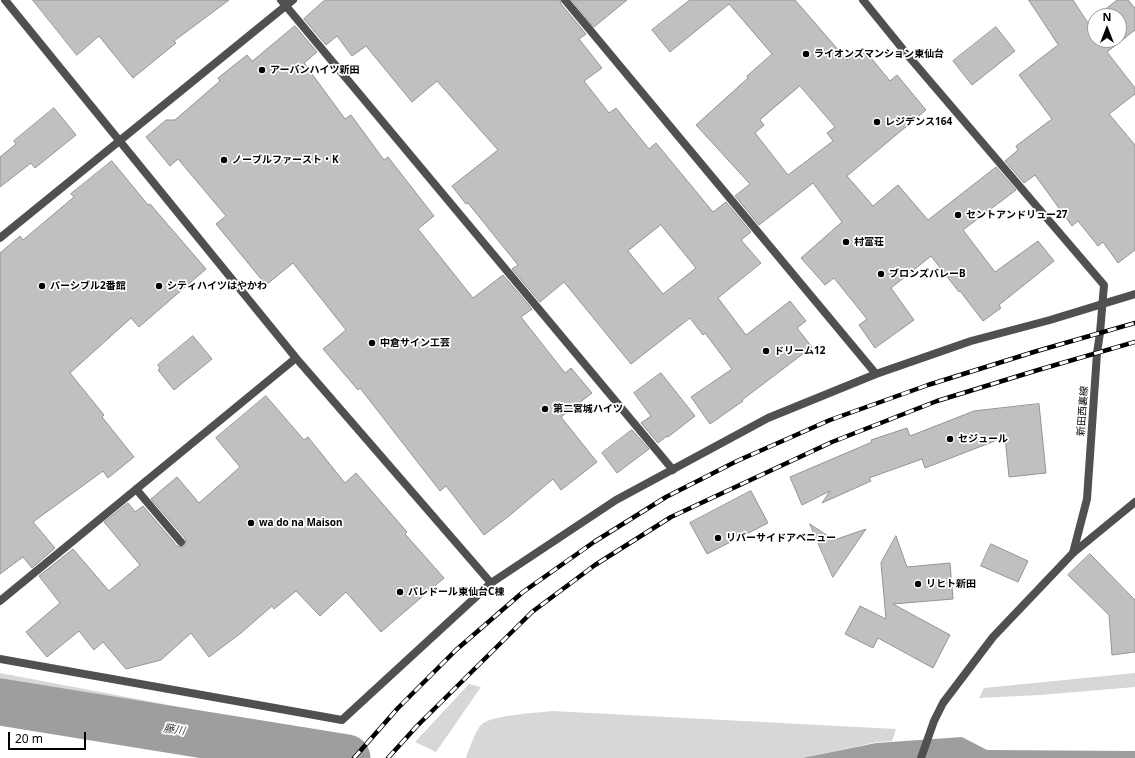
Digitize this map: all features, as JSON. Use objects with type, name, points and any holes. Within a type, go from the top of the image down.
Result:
[{"type":"street","points":[[5,0],[296,358],[491,583]]},
{"type":"street","points":[[0,238],[120,140],[283,3],[293,0]]},
{"type":"street","points":[[565,0],[876,374]]},
{"type":"street","name":"新田西裏線","points":[[863,0],[910,58],[1104,285],[1097,353],[1087,499],[1074,553]]},
{"type":"street","points":[[283,3],[673,470]]},
{"type":"street","points":[[0,659],[342,720],[491,583],[616,500],[768,418],[876,374],[971,341],[1050,320],[1135,294]]},
{"type":"street","points":[[0,601],[296,358]]},
{"type":"street","points":[[136,489],[180,542]]},
{"type":"street","points":[[921,758],[934,721],[943,703],[993,637],[1074,553],[1135,502]]},
{"type":"shaded area","points":[[0,673],[285,727],[311,734],[316,741],[314,750],[0,693]]},
{"type":"shaded area","points":[[1135,673],[1135,687],[1040,695],[979,698],[984,688]]},
{"type":"shaded area","points":[[469,684],[481,687],[436,752],[415,742]]},
{"type":"shaded area","points":[[552,711],[896,729],[892,741],[877,742],[802,758],[466,758],[477,730],[487,721],[505,716]]},
{"type":"shaded area","points":[[962,737],[987,750],[1135,751],[1135,758],[802,758],[876,743]]},
{"type":"building","points":[[33,0],[229,0],[174,41],[176,43],[133,78],[99,36],[77,55]]},
{"type":"building","points":[[325,0],[560,0],[561,4],[586,34],[579,39],[602,68],[584,81],[609,113],[616,108],[649,149],[656,143],[713,212],[726,202],[751,232],[741,240],[761,263],[718,298],[746,335],[790,301],[806,321],[797,328],[812,347],[742,400],[743,401],[710,424],[691,397],[732,369],[705,333],[703,335],[690,318],[631,364],[564,282],[540,302],[512,269],[518,265],[468,203],[466,204],[452,186],[498,150],[437,81],[412,102],[366,46],[352,56],[337,36],[326,45],[304,19]],"holes":[[[661,225],[696,268],[663,294],[628,251]]]},
{"type":"building","points":[[572,0],[627,0],[594,27]]},
{"type":"building","points":[[690,0],[795,0],[847,60],[862,47],[890,81],[897,75],[926,110],[847,176],[873,206],[898,185],[928,220],[996,167],[1016,190],[963,230],[995,272],[1038,241],[1054,261],[999,305],[1001,308],[983,321],[931,256],[891,288],[914,320],[875,348],[859,325],[867,319],[834,278],[825,285],[801,258],[842,222],[813,183],[759,225],[735,196],[750,184],[696,125],[772,54],[729,4],[670,52],[652,30]],"holes":[[[800,86],[835,127],[827,133],[833,141],[788,175],[755,133],[764,125],[760,120]]]},
{"type":"building","points":[[1029,0],[1073,0],[1087,21],[1087,48],[1112,48],[1107,52],[1135,88],[1135,94],[1109,114],[1135,145],[1135,250],[1118,263],[1103,242],[1098,246],[1078,221],[1072,226],[1035,175],[1024,183],[1005,161],[1018,150],[1016,146],[1052,119],[1019,75],[1058,45]]},
{"type":"building","points":[[1117,0],[1128,0],[1135,8],[1135,30],[1127,36],[1127,8],[1107,8]]},
{"type":"building","points":[[295,26],[317,52],[304,63],[345,119],[351,115],[384,160],[388,157],[434,216],[418,229],[473,298],[503,275],[532,309],[521,317],[565,373],[571,368],[592,393],[561,417],[597,462],[561,490],[553,479],[484,535],[446,486],[440,491],[360,388],[358,390],[323,349],[346,330],[293,263],[266,285],[216,224],[226,216],[178,159],[170,166],[146,137],[166,120],[175,120],[220,81],[218,78],[247,55],[252,61]]},
{"type":"building","points":[[996,27],[1015,51],[972,85],[953,61]]},
{"type":"building","points":[[54,108],[76,135],[35,168],[31,163],[0,187],[0,157],[16,144],[14,141]]},
{"type":"building","points":[[112,161],[148,205],[150,204],[206,269],[139,327],[131,318],[70,373],[104,415],[102,417],[134,457],[108,478],[103,471],[33,522],[55,548],[32,568],[23,557],[0,574],[0,253],[20,236],[23,240],[74,197],[71,194]]},
{"type":"building","points":[[193,336],[212,359],[174,390],[158,370],[160,368],[158,365]]},
{"type":"building","points":[[661,373],[695,416],[658,443],[641,423],[651,416],[634,393]]},
{"type":"building","points":[[266,396],[304,440],[308,437],[345,483],[356,473],[407,532],[405,534],[444,578],[381,632],[346,592],[320,616],[296,591],[274,609],[272,606],[241,633],[209,657],[191,633],[161,660],[126,669],[103,642],[94,650],[79,631],[47,657],[26,632],[60,603],[39,576],[73,549],[109,591],[140,565],[104,522],[128,503],[135,512],[143,506],[177,546],[184,546],[186,543],[185,538],[151,499],[177,477],[199,503],[240,467],[216,438]]},
{"type":"building","points":[[1039,404],[1046,473],[1009,477],[1005,437],[925,468],[922,459],[869,478],[871,481],[822,503],[830,491],[802,505],[790,477],[872,442],[871,440],[907,428],[910,436],[974,411]]},
{"type":"building","points":[[632,430],[649,449],[617,473],[602,453]]},
{"type":"building","name":"リバーサイドアベニュー","points":[[751,491],[768,523],[707,554],[690,523]]},
{"type":"building","points":[[810,524],[834,540],[866,529],[833,577]]},
{"type":"building","points":[[896,536],[907,567],[950,563],[953,599],[893,604],[950,635],[933,668],[878,638],[873,648],[845,634],[860,606],[886,619],[881,563]]},
{"type":"building","points":[[991,544],[1028,561],[1018,582],[981,566]]},
{"type":"building","points":[[1090,554],[1135,600],[1135,652],[1112,655],[1109,615],[1068,575]]},
{"type":"waterway","name":"藤川","points":[[0,702],[347,758]]},
{"type":"railway","points":[[354,758],[398,708],[456,650],[523,592],[594,542],[666,497],[737,461],[830,420],[928,385],[1037,351],[1135,323]]},
{"type":"railway","points":[[388,758],[417,726],[532,612],[595,565],[671,517],[832,442],[937,401],[1135,342]]},
{"type":"place","name":"ライオンズマンション東仙台","points":[[806,54]]},
{"type":"place","name":"アーバンハイツ新田","points":[[262,70]]},
{"type":"place","name":"レジデンス164","points":[[877,122]]},
{"type":"place","name":"ノーブルファースト・K","points":[[224,160]]},
{"type":"place","name":"セントアンドリュー27","points":[[958,215]]},
{"type":"place","name":"村富荘","points":[[846,242]]},
{"type":"place","name":"ブロンズバレーB","points":[[881,274]]},
{"type":"place","name":"パーシブル2番館","points":[[42,286]]},
{"type":"place","name":"シティハイツはやかわ","points":[[159,286]]},
{"type":"place","name":"中倉サイン工芸","points":[[372,343]]},
{"type":"place","name":"ドリーム12","points":[[766,351]]},
{"type":"place","name":"第二宮城ハイツ","points":[[545,409]]},
{"type":"place","name":"セジュール","points":[[950,439]]},
{"type":"place","name":"wa do na Maison","points":[[251,523]]},
{"type":"place","name":"リバーサイドアベニュー","points":[[718,538]]},
{"type":"place","name":"リヒト新田","points":[[918,584]]},
{"type":"place","name":"パレドール東仙台C棟","points":[[400,592]]}]
